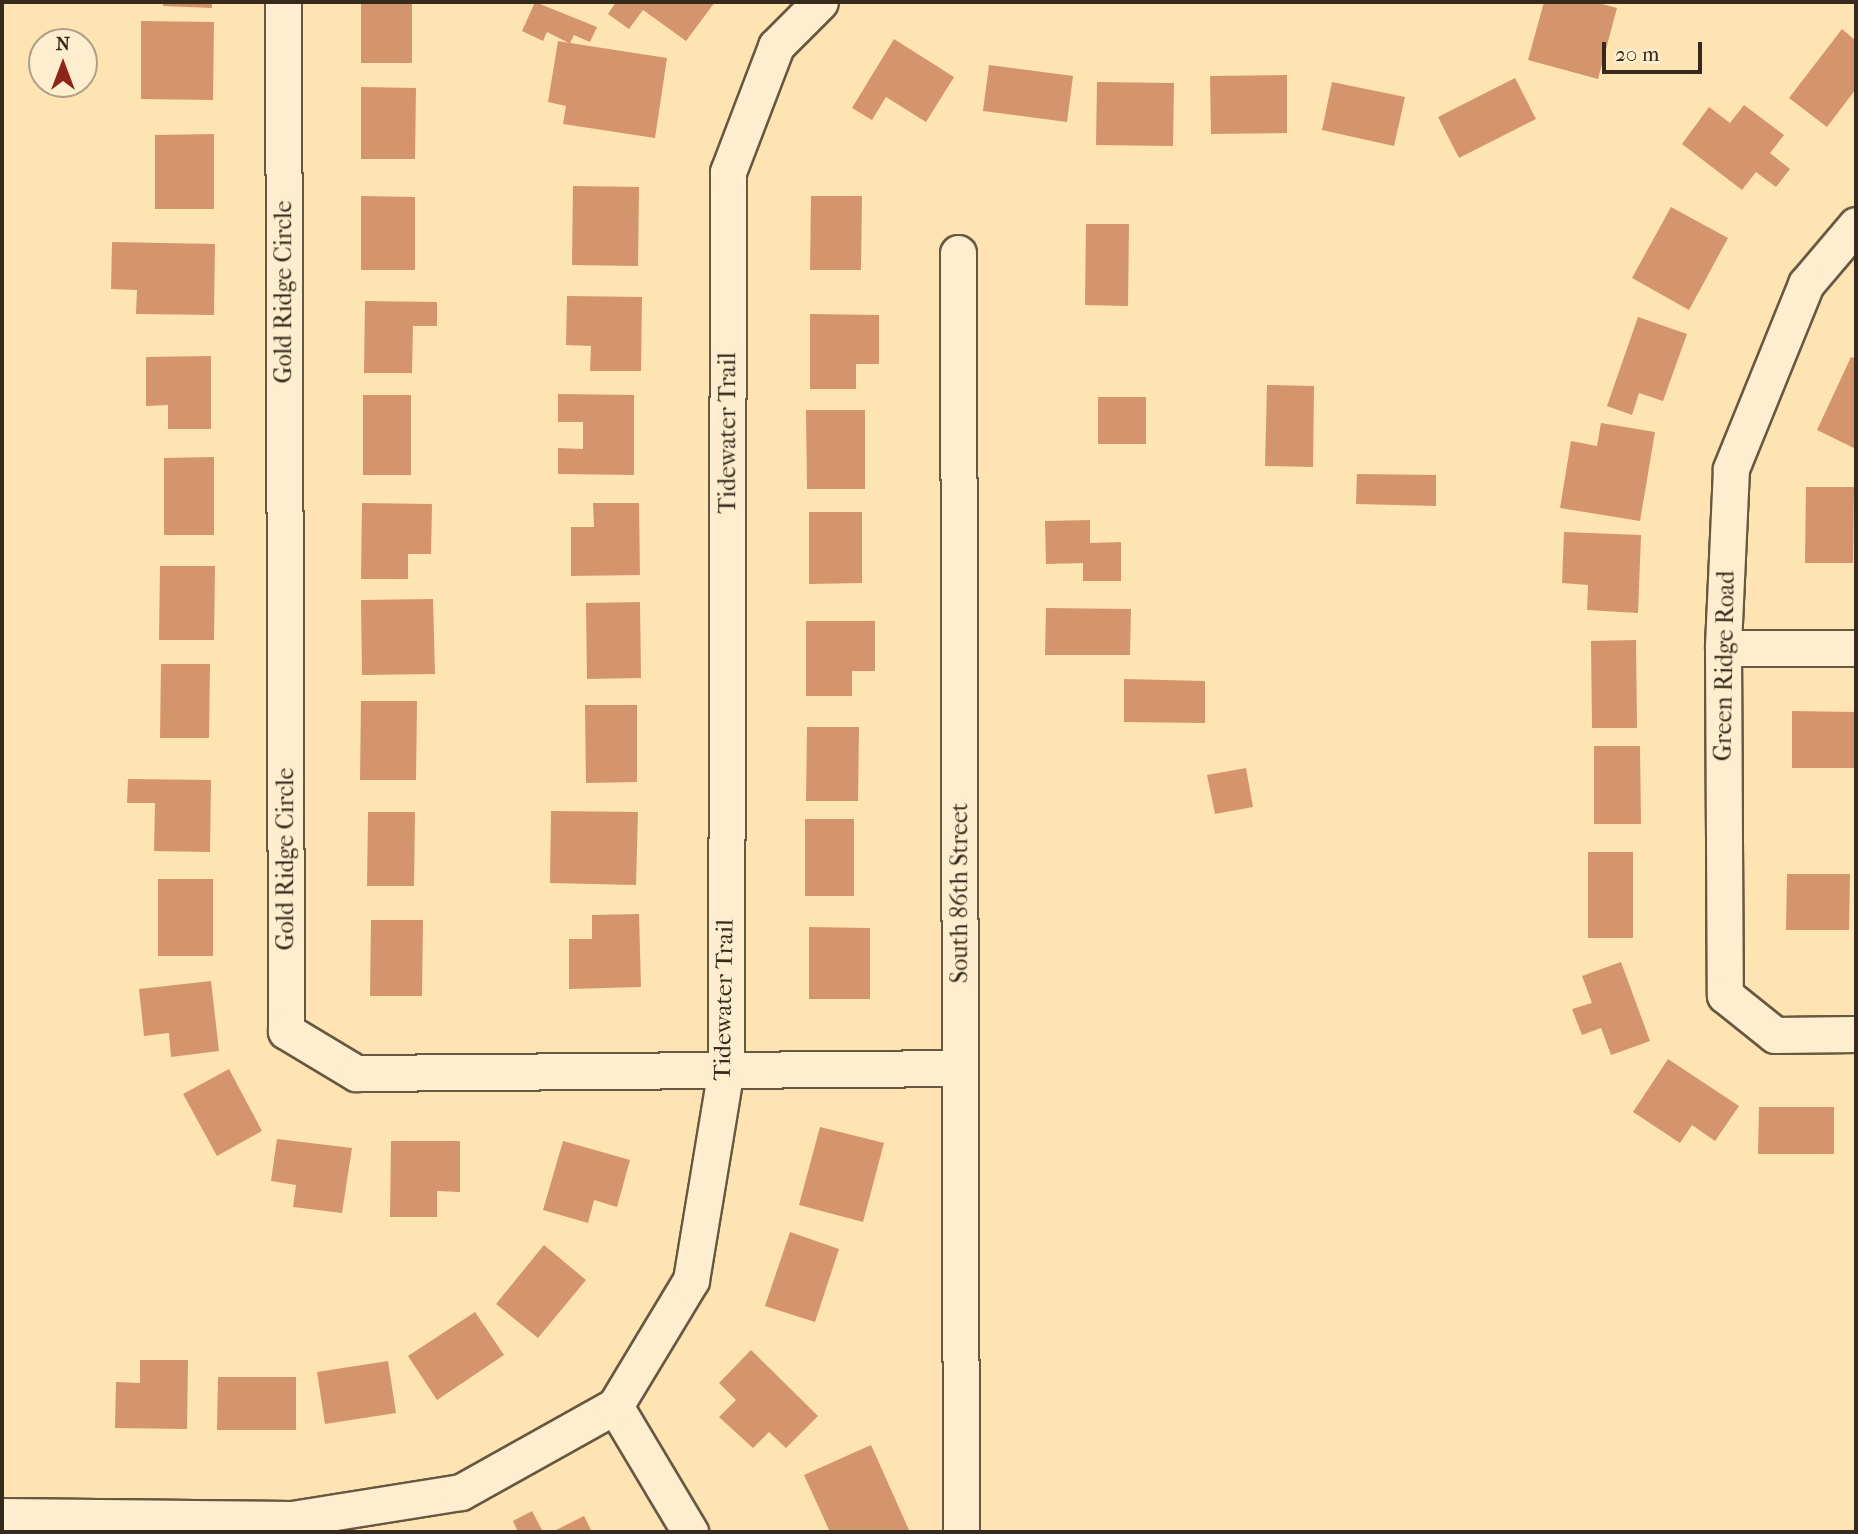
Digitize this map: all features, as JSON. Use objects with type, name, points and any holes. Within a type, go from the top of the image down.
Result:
[{"type":"street","name":"Gold Ridge Circle","points":[[284,2],[286,1031],[356,1073],[960,1068]]},
{"type":"street","name":"Tidewater Trail","points":[[2,1516],[292,1526],[461,1492],[615,1406],[691,1279],[726,1069],[728,172],[776,46],[821,2]]},
{"type":"street","name":"Green Ridge Road","points":[[1856,225],[1807,284],[1731,469],[1723,648],[1725,995],[1775,1035],[1856,1034]]},
{"type":"street","name":"South 86th Street","points":[[958,253],[961,1532]]},
{"type":"street","points":[[1723,648],[1856,648]]},
{"type":"street","points":[[615,1406],[690,1532]]},
{"type":"building","points":[[163,2],[212,2],[212,8],[163,6]]},
{"type":"building","points":[[361,2],[412,2],[412,63],[361,63]]},
{"type":"building","points":[[535,2],[597,27],[590,42],[574,35],[570,43],[667,58],[655,138],[563,124],[566,106],[548,102],[558,41],[569,43],[547,32],[543,41],[522,31]]},
{"type":"building","points":[[616,2],[715,2],[686,41],[643,10],[629,29],[608,14]]},
{"type":"building","points":[[1544,2],[1595,2],[1617,8],[1598,79],[1528,60]]},
{"type":"building","points":[[141,21],[214,22],[213,100],[141,99]]},
{"type":"building","points":[[1842,29],[1856,41],[1856,89],[1827,127],[1789,98]]},
{"type":"building","points":[[894,39],[954,77],[926,122],[886,97],[872,120],[852,108]]},
{"type":"building","points":[[989,65],[1073,76],[1067,122],[983,111]]},
{"type":"building","points":[[1287,75],[1287,133],[1211,134],[1210,76]]},
{"type":"building","points":[[1515,78],[1536,119],[1459,158],[1438,117]]},
{"type":"building","points":[[1097,82],[1174,83],[1173,146],[1096,145]]},
{"type":"building","points":[[1332,82],[1405,97],[1394,146],[1322,130]]},
{"type":"building","points":[[361,87],[416,88],[415,159],[361,159]]},
{"type":"building","points":[[1744,105],[1784,135],[1770,153],[1790,169],[1776,187],[1756,172],[1742,190],[1682,144],[1709,107],[1730,123]]},
{"type":"building","points":[[214,134],[214,209],[155,209],[155,135]]},
{"type":"building","points":[[573,186],[639,187],[638,266],[572,265]]},
{"type":"building","points":[[361,196],[415,197],[415,270],[361,270]]},
{"type":"building","points":[[811,196],[862,196],[861,270],[810,270]]},
{"type":"building","points":[[1671,207],[1728,238],[1689,310],[1632,278]]},
{"type":"building","points":[[1086,224],[1129,224],[1128,306],[1085,305]]},
{"type":"building","points":[[112,242],[215,244],[214,315],[136,314],[137,290],[111,289]]},
{"type":"building","points":[[567,296],[642,297],[641,371],[590,371],[591,346],[566,345]]},
{"type":"building","points":[[365,301],[437,302],[437,326],[413,326],[412,373],[364,373]]},
{"type":"building","points":[[810,314],[879,315],[879,364],[856,364],[856,389],[810,389]]},
{"type":"building","points":[[1638,317],[1687,334],[1663,401],[1639,393],[1632,415],[1607,406]]},
{"type":"building","points":[[211,356],[211,429],[168,429],[168,405],[146,406],[146,357]]},
{"type":"building","points":[[1851,357],[1856,359],[1856,449],[1817,430]]},
{"type":"building","points":[[1267,385],[1314,386],[1313,467],[1265,466]]},
{"type":"building","points":[[558,394],[634,395],[634,475],[558,474],[558,448],[583,449],[583,422],[558,422]]},
{"type":"building","points":[[363,395],[411,395],[411,475],[363,475]]},
{"type":"building","points":[[1098,397],[1146,397],[1146,444],[1098,444]]},
{"type":"building","points":[[806,410],[865,410],[865,489],[807,489]]},
{"type":"building","points":[[1601,423],[1655,432],[1640,521],[1560,508],[1571,441],[1597,446]]},
{"type":"building","points":[[214,457],[214,535],[164,535],[164,458]]},
{"type":"building","points":[[1357,474],[1436,475],[1436,506],[1356,504]]},
{"type":"building","points":[[1806,487],[1854,487],[1853,563],[1805,563]]},
{"type":"building","points":[[362,503],[432,504],[431,554],[408,554],[408,579],[361,579]]},
{"type":"building","points":[[593,503],[639,503],[640,575],[571,576],[571,527],[594,527]]},
{"type":"building","points":[[809,512],[862,512],[862,583],[809,584]]},
{"type":"building","points":[[1090,520],[1090,543],[1121,542],[1121,581],[1083,581],[1083,563],[1046,564],[1045,521]]},
{"type":"building","points":[[1564,532],[1641,535],[1638,613],[1587,610],[1588,585],[1562,583]]},
{"type":"building","points":[[160,566],[215,566],[214,640],[159,640]]},
{"type":"building","points":[[433,599],[435,674],[362,675],[361,600]]},
{"type":"building","points":[[640,602],[641,678],[587,679],[586,603]]},
{"type":"building","points":[[1046,608],[1131,609],[1130,655],[1045,655]]},
{"type":"building","points":[[806,621],[875,621],[875,671],[852,671],[852,696],[806,696]]},
{"type":"building","points":[[1636,640],[1637,728],[1592,728],[1591,641]]},
{"type":"building","points":[[161,664],[210,664],[209,738],[160,738]]},
{"type":"building","points":[[1124,679],[1205,681],[1205,723],[1124,722]]},
{"type":"building","points":[[361,701],[417,701],[416,780],[360,780]]},
{"type":"building","points":[[585,705],[637,705],[637,782],[586,783]]},
{"type":"building","points":[[1792,711],[1856,712],[1856,768],[1792,768]]},
{"type":"building","points":[[807,727],[859,727],[858,801],[806,801]]},
{"type":"building","points":[[1594,746],[1640,746],[1641,824],[1594,824]]},
{"type":"building","points":[[1246,768],[1253,807],[1215,814],[1207,775]]},
{"type":"building","points":[[128,779],[211,780],[210,852],[154,851],[155,803],[127,803]]},
{"type":"building","points":[[551,811],[638,812],[636,885],[550,883]]},
{"type":"building","points":[[368,812],[415,812],[414,886],[367,886]]},
{"type":"building","points":[[805,819],[854,819],[854,896],[805,896]]},
{"type":"building","points":[[1588,852],[1633,852],[1633,938],[1588,938]]},
{"type":"building","points":[[1787,874],[1850,874],[1849,930],[1786,930]]},
{"type":"building","points":[[158,879],[213,879],[213,956],[158,956]]},
{"type":"building","points":[[639,914],[641,987],[569,989],[569,939],[592,939],[592,915]]},
{"type":"building","points":[[371,920],[423,920],[422,996],[370,996]]},
{"type":"building","points":[[809,927],[870,928],[870,999],[809,999]]},
{"type":"building","points":[[1621,962],[1650,1041],[1611,1055],[1601,1028],[1582,1035],[1572,1009],[1592,1003],[1582,976]]},
{"type":"building","points":[[211,981],[219,1051],[171,1057],[169,1033],[144,1036],[139,989]]},
{"type":"building","points":[[1668,1059],[1739,1106],[1715,1141],[1692,1125],[1680,1143],[1633,1112]]},
{"type":"building","points":[[229,1069],[262,1131],[217,1156],[183,1094]]},
{"type":"building","points":[[1759,1107],[1834,1107],[1834,1154],[1758,1154]]},
{"type":"building","points":[[820,1127],[884,1143],[863,1222],[799,1205]]},
{"type":"building","points":[[277,1139],[352,1148],[342,1213],[293,1207],[296,1185],[271,1181]]},
{"type":"building","points":[[391,1141],[460,1141],[460,1192],[437,1191],[437,1217],[390,1217]]},
{"type":"building","points":[[563,1141],[630,1160],[617,1207],[594,1200],[588,1223],[543,1210]]},
{"type":"building","points":[[790,1232],[839,1249],[815,1322],[765,1306]]},
{"type":"building","points":[[544,1245],[586,1280],[538,1338],[496,1304]]},
{"type":"building","points":[[475,1312],[504,1355],[437,1400],[408,1356]]},
{"type":"building","points":[[751,1350],[818,1416],[786,1448],[769,1432],[753,1448],[719,1417],[736,1400],[719,1383]]},
{"type":"building","points":[[140,1360],[188,1360],[187,1429],[115,1428],[116,1382],[140,1383]]},
{"type":"building","points":[[388,1361],[396,1413],[325,1424],[317,1372]]},
{"type":"building","points":[[218,1377],[296,1377],[296,1430],[217,1430]]},
{"type":"building","points":[[871,1445],[909,1530],[830,1532],[804,1475]]},
{"type":"building","points":[[532,1511],[543,1532],[518,1532],[513,1521]]},
{"type":"building","points":[[584,1516],[592,1532],[552,1532]]}]
